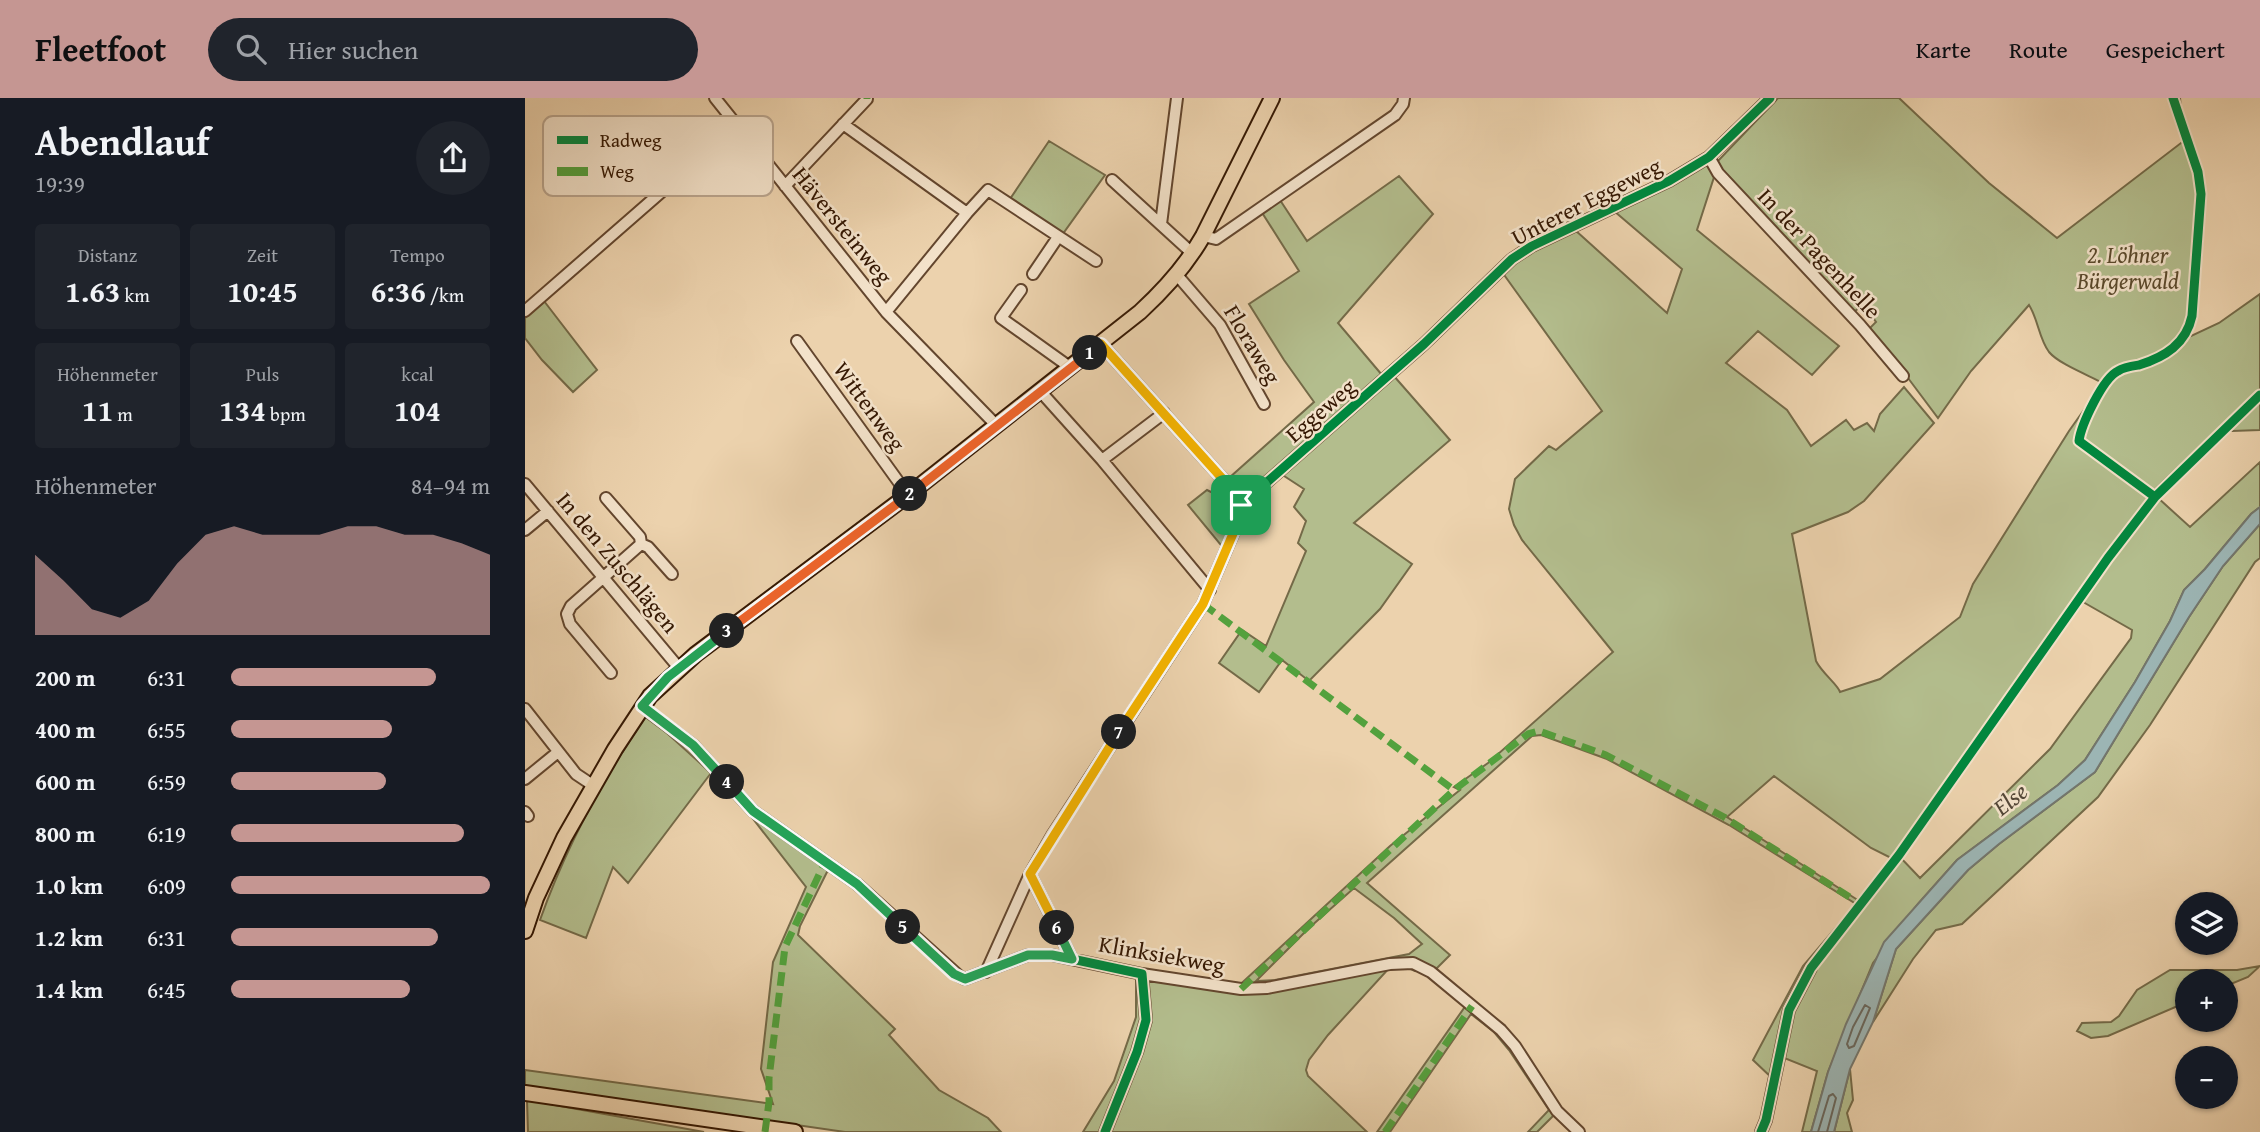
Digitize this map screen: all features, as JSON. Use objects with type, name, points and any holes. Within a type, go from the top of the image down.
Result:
[{"type":"main road","points":[[525,931],[546,875],[594,786],[642,706],[679,668],[908,495],[1140,313],[1177,275],[1193,254],[1272,98]]},
{"type":"main road","points":[[525,1093],[733,1128],[795,1132]]},
{"type":"main road","points":[[582,1102],[616,1113],[712,1132]]},
{"type":"street","name":"Häversteinweg","points":[[715,98],[730,116]]},
{"type":"street","points":[[1161,223],[1177,98]]},
{"type":"street","points":[[1203,236],[1216,239],[1395,115],[1404,98]]},
{"type":"street","name":"Unterer Eggeweg","points":[[1424,344],[1512,259],[1532,246],[1668,181],[1709,157],[1770,98]]},
{"type":"street","points":[[785,186],[867,99]]},
{"type":"street","points":[[843,124],[964,216]]},
{"type":"street","name":"In der Pagenhelle","points":[[1709,157],[1718,173],[1860,325],[1903,376]]},
{"type":"street","name":"Häversteinweg","points":[[773,170],[886,312],[997,426]]},
{"type":"street","points":[[1112,180],[1193,254]]},
{"type":"street","name":"Häversteinweg","points":[[886,312],[988,190],[1058,237]]},
{"type":"street","points":[[525,311],[657,196]]},
{"type":"street","points":[[1033,274],[1058,237],[1096,261]]},
{"type":"street","name":"Floraweg","points":[[1177,275],[1220,325],[1264,404]]},
{"type":"street","points":[[1021,290],[1001,318],[1071,368]]},
{"type":"street","name":"Wittenweg","points":[[797,341],[908,495]]},
{"type":"street","points":[[986,972],[1030,874],[1210,590],[1241,515],[1241,505],[1229,486],[1101,344]]},
{"type":"street","name":"Eggeweg","points":[[1241,505],[1424,344]]},
{"type":"street","points":[[1041,392],[1102,460],[1210,590]]},
{"type":"street","points":[[1102,460],[1164,413]]},
{"type":"street","name":"In den Zuschlägen","points":[[525,484],[679,668]]},
{"type":"street","points":[[607,498],[640,537],[641,544]]},
{"type":"street","points":[[525,530],[548,511]]},
{"type":"street","points":[[641,544],[648,547],[672,574]]},
{"type":"street","points":[[611,673],[570,624],[567,614],[571,606],[641,544]]},
{"type":"street","name":"Klinksiekweg","points":[[642,706],[693,745],[753,811],[857,884],[954,974],[965,979],[1028,955],[1052,955],[1142,974],[1241,989],[1267,988],[1390,964],[1413,963],[1431,972],[1501,1030],[1515,1046],[1557,1111],[1579,1132]]},
{"type":"street","points":[[525,709],[576,774],[594,786]]},
{"type":"street","points":[[525,779],[558,752]]},
{"type":"street","points":[[1030,874],[1072,959]]},
{"type":"street","points":[[1761,1132],[1766,1120],[1789,1010],[1811,968]]},
{"type":"street","points":[[1105,1132],[1137,1052],[1146,1020],[1142,974]]},
{"type":"green space","name":"2. Löhner Bürgerwald","points":[[1778,98],[1899,98],[1989,183],[2057,238],[2185,140],[2172,98],[2180,98],[2203,193],[2198,289],[2187,338],[2219,323],[2260,294],[2260,430],[2232,431],[2223,424],[2154,490],[2116,468],[2115,472],[2150,498],[2108,553],[2112,555],[2157,497],[2190,527],[2260,462],[2260,507],[2184,590],[2170,621],[2135,682],[2085,760],[2058,785],[1957,860],[1918,904],[1873,963],[1828,1072],[1811,1132],[1802,1132],[1817,1071],[1782,1057],[1773,1079],[1753,1060],[1803,966],[1856,904],[1729,825],[1607,759],[1541,735],[1532,736],[1367,883],[1450,955],[1434,971],[1421,964],[1415,971],[1404,966],[1391,966],[1328,1035],[1309,1060],[1306,1070],[1308,1076],[1367,1132],[1083,1132],[1114,1081],[1136,1017],[1136,981],[1161,980],[1232,992],[1390,846],[1460,790],[1454,787],[1488,763],[1613,652],[1522,540],[1509,509],[1515,479],[1549,446],[1556,450],[1602,411],[1502,272],[1393,375],[1450,440],[1354,523],[1412,564],[1380,609],[1309,681],[1282,660],[1259,692],[1219,663],[1242,630],[1266,646],[1306,551],[1298,543],[1306,521],[1294,507],[1304,489],[1281,474],[1247,507],[1229,478],[1314,402],[1249,304],[1299,271],[1261,211],[1280,200],[1307,241],[1399,176],[1433,214],[1338,323],[1382,375],[1421,342],[1500,265],[1708,162],[1715,174],[1697,230],[1839,346],[1812,375],[1758,331],[1726,363],[1787,410],[1811,446],[1846,420],[1854,430],[1867,423],[1874,431],[1880,414],[1904,387],[1934,423],[1864,501],[1848,512],[1792,534],[1816,661],[1840,692],[1880,679],[1960,617],[1973,584],[2069,431],[2103,383],[2067,365],[2049,352],[2029,305],[1971,371],[1938,418],[1868,330],[1876,322],[1863,304],[1853,313],[1716,163]],"holes":[[[1614,211],[1682,269],[1667,313],[1575,230]],[[2076,598],[2132,630],[2131,638],[2050,749],[1920,878],[1900,857],[1864,904],[1727,817],[1774,776],[1871,848],[1891,858]],[[1354,888],[1394,918],[1422,944],[1409,954],[1275,980],[1256,981]]]},
{"type":"green space","points":[[1049,141],[1105,175],[1062,235],[1010,199]]},
{"type":"green space","points":[[544,301],[597,370],[573,392],[525,338],[525,318]]},
{"type":"green space","points":[[1221,484],[1239,505],[1225,550],[1188,505],[1207,490],[1211,492]]},
{"type":"green space","points":[[2260,524],[2260,558],[2150,725],[2098,797],[1962,924],[1936,930],[1913,959],[1873,1022],[1896,949],[1968,870],[2095,772],[2189,617],[2223,566]]},
{"type":"green space","points":[[647,715],[711,773],[628,883],[613,867],[586,938],[540,920],[561,866],[587,814],[615,763]]},
{"type":"green space","points":[[750,815],[828,870],[798,935],[895,1029],[889,1035],[939,1090],[988,1118],[1001,1132],[845,1132],[525,1086],[525,1070],[773,1104],[761,1069],[773,962],[806,887]]},
{"type":"green space","points":[[2260,966],[2248,977],[2238,981],[2238,970]]},
{"type":"green space","points":[[2170,970],[2175,970],[2175,1007],[2108,1036],[2091,1038],[2077,1031],[2082,1023],[2111,1022],[2119,1016],[2137,990]]},
{"type":"green space","points":[[1469,1001],[1502,1029],[1554,1115],[1537,1132],[1528,1132],[1549,1110],[1509,1050],[1494,1032],[1471,1014],[1390,1132],[1377,1132]]},
{"type":"green space","points":[[1850,1069],[1853,1100],[1847,1113],[1852,1132],[1834,1132]]},
{"type":"green space","points":[[527,1100],[704,1132],[528,1132]]},
{"type":"water","points":[[2260,507],[2260,524],[2223,566],[2189,617],[2095,772],[1968,870],[1896,949],[1873,1022],[1850,1069],[1834,1132],[1811,1132],[1828,1072],[1846,1024],[1884,942],[1957,860],[2058,785],[2085,760],[2135,682],[2170,621],[2184,590]]},
{"type":"marked path","points":[[1203,604],[1454,790]]},
{"type":"marked path","points":[[1241,989],[1454,790],[1528,734],[1539,731],[1606,755],[1724,817],[1862,905]]},
{"type":"marked path","points":[[765,1132],[785,947],[825,862]]},
{"type":"marked path","points":[[1385,1132],[1472,1006]]},
{"type":"cycle path","points":[[1105,1132],[1137,1052],[1146,1020],[1142,974],[1072,959],[1030,874],[1053,834],[1203,604],[1241,515],[1241,505],[1424,344],[1512,259],[1532,246],[1669,181],[1709,157],[1770,98]]},
{"type":"cycle path","points":[[2155,497],[2079,441],[2094,403],[2112,375],[2157,358],[2173,348],[2185,334],[2192,316],[2201,194],[2198,172],[2173,98]]},
{"type":"cycle path","points":[[1761,1132],[1766,1120],[1789,1010],[1811,968],[1899,855],[2108,558],[2155,497],[2260,395]]},
{"type":"route","points":[[1101,344],[1229,486],[1241,505],[1241,515],[1203,604],[1053,834],[1030,874],[1072,959],[1052,955],[1028,955],[965,979],[954,974],[857,884],[753,811],[693,745],[642,706],[668,677],[696,654],[908,495],[1101,344]]},
{"type":"water label","name":"Else","points":[[2010,799]]}]
